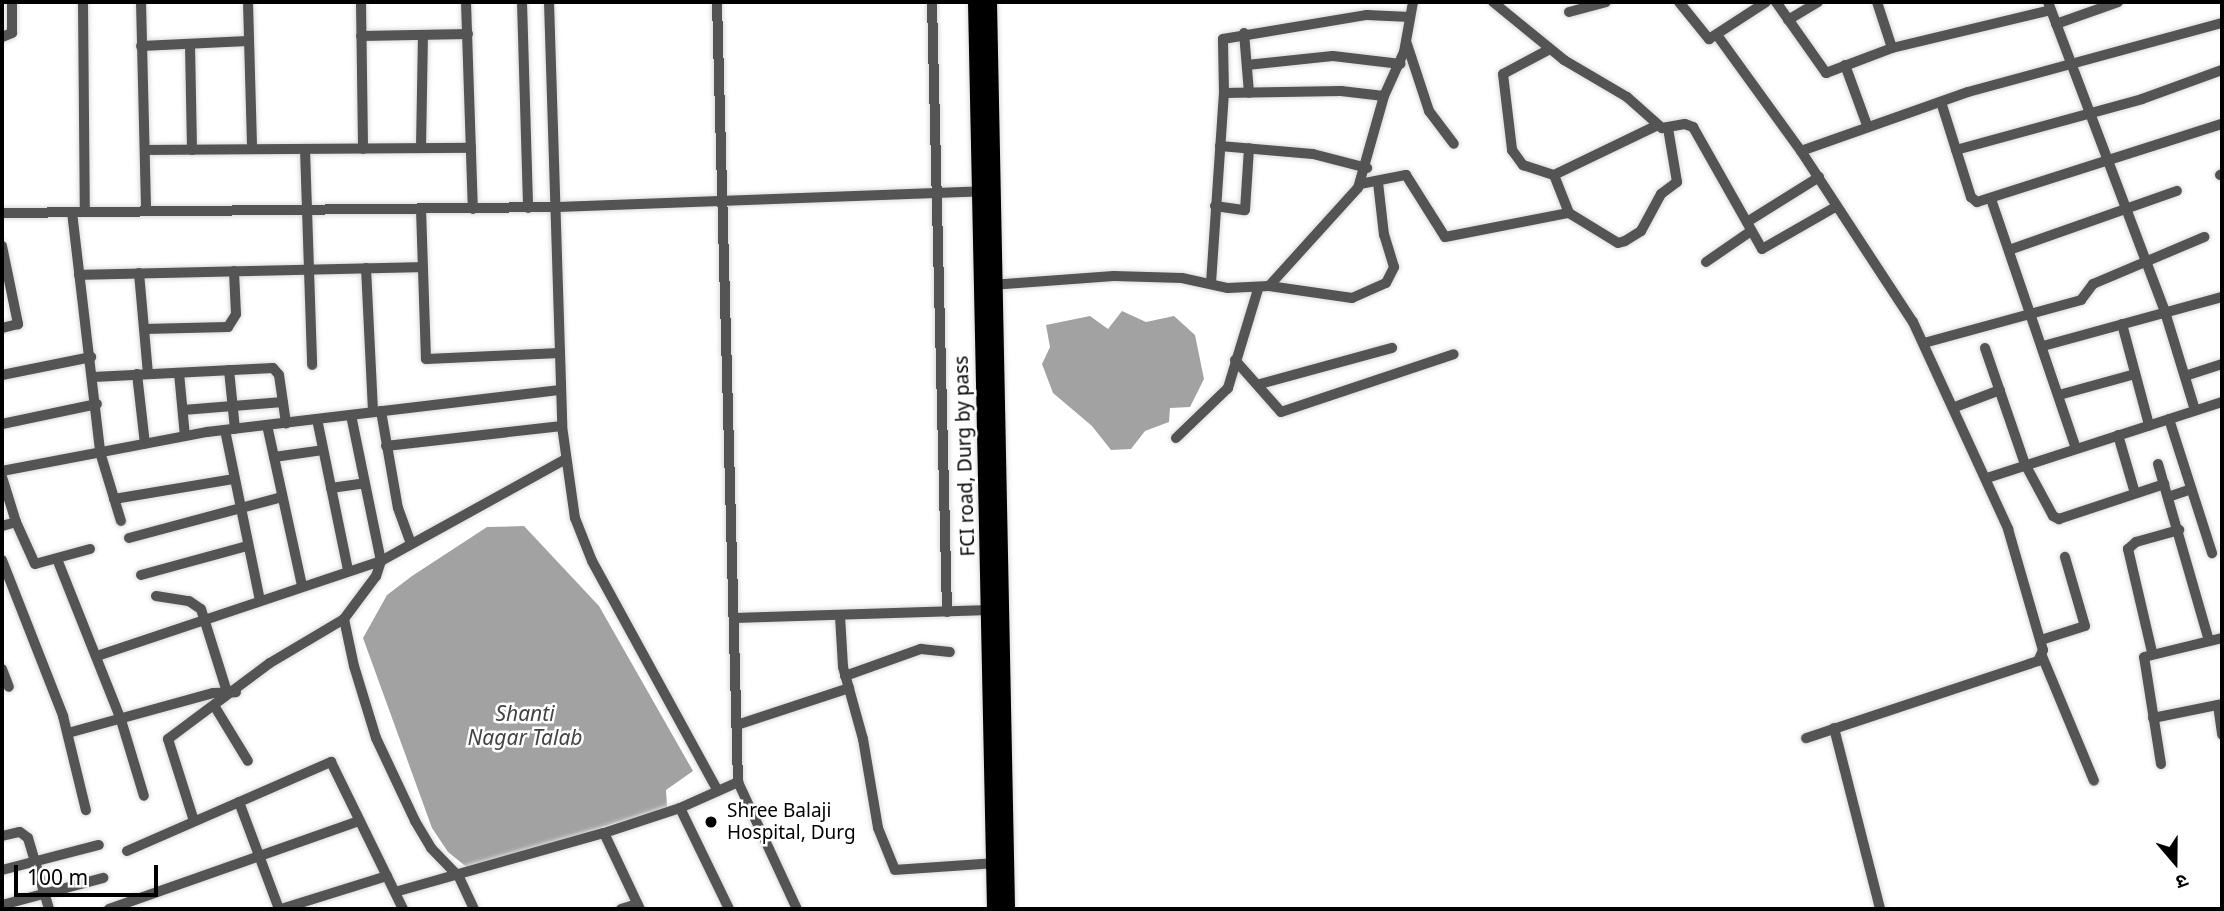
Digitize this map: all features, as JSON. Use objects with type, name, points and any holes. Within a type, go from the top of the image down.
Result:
[{"type":"main road","name":"FCI road, Durg by pass","points":[[975,2],[985,191],[1000,863],[995,909]]},
{"type":"main road","name":"FCI road, Durg by pass","points":[[985,191],[989,2]]},
{"type":"main road","name":"FCI road, Durg by pass","points":[[987,286],[990,610],[1000,863],[1007,909]]},
{"type":"street","points":[[2,37],[12,33],[12,2]]},
{"type":"street","points":[[83,2],[85,212]]},
{"type":"street","points":[[141,2],[146,211]]},
{"type":"street","points":[[247,2],[252,149]]},
{"type":"street","points":[[360,2],[363,149]]},
{"type":"street","points":[[466,2],[472,209]]},
{"type":"street","points":[[522,2],[528,208]]},
{"type":"street","points":[[549,2],[564,460],[581,538],[718,791]]},
{"type":"street","points":[[717,2],[720,198],[738,782],[797,909]]},
{"type":"street","points":[[932,2],[947,612]]},
{"type":"street","points":[[1493,2],[1550,49],[1627,97],[1663,127],[1677,181],[1661,194],[1637,236],[1618,243],[1569,213],[1554,175]]},
{"type":"street","points":[[1570,12],[1606,2]]},
{"type":"street","points":[[1679,2],[1706,39],[1717,35],[1766,2]]},
{"type":"street","points":[[1776,2],[1822,71],[1830,73],[1892,48],[2050,6],[2106,163],[2165,312],[2195,410]]},
{"type":"street","points":[[1788,20],[1818,2]]},
{"type":"street","points":[[1877,2],[1892,48]]},
{"type":"street","points":[[2056,24],[2118,2]]},
{"type":"street","points":[[1269,286],[1360,184],[1367,168],[1384,96],[1399,66],[1416,3]]},
{"type":"street","points":[[1211,283],[1224,93],[1223,39],[1244,33],[1367,15],[1410,18]]},
{"type":"street","points":[[1801,151],[1867,125],[1941,102],[2222,23]]},
{"type":"street","points":[[1244,33],[1249,93]]},
{"type":"street","points":[[361,36],[468,34]]},
{"type":"street","points":[[421,148],[422,35]]},
{"type":"street","points":[[1717,35],[1819,177],[1924,343],[1987,478],[2020,565],[2041,640],[2042,656],[2094,781]]},
{"type":"street","points":[[141,46],[248,41]]},
{"type":"street","points":[[1406,41],[1413,52],[1416,75],[1438,127],[1454,144]]},
{"type":"street","points":[[191,45],[192,150]]},
{"type":"street","points":[[1550,49],[1505,71],[1502,78],[1515,156],[1539,174],[1554,175],[1663,127],[1685,124],[1693,127],[1749,227],[1765,249],[1837,206]]},
{"type":"street","points":[[1247,65],[1333,56],[1399,66],[1416,75]]},
{"type":"street","points":[[1845,65],[1867,125]]},
{"type":"street","points":[[1956,150],[2088,114],[2222,71]]},
{"type":"street","points":[[1224,93],[1341,91],[1384,96]]},
{"type":"street","points":[[1941,102],[1974,201],[1991,199],[2222,124]]},
{"type":"street","points":[[1220,146],[1313,154],[1367,168]]},
{"type":"street","points":[[145,150],[471,148]]},
{"type":"street","points":[[1215,206],[1245,210],[1249,148]]},
{"type":"street","points":[[305,149],[312,365]]},
{"type":"street","points":[[1360,184],[1406,175],[1445,237],[1569,213]]},
{"type":"street","points":[[1706,262],[1749,227],[1819,177]]},
{"type":"street","points":[[987,286],[1114,276],[1258,289],[1269,286],[1352,298],[1386,283],[1394,267],[1384,235],[1378,182]]},
{"type":"street","points":[[2,213],[528,208],[720,198],[985,191]]},
{"type":"street","points":[[2009,250],[2177,191]]},
{"type":"street","points":[[1991,199],[2076,448]]},
{"type":"street","points":[[421,209],[426,359],[560,353]]},
{"type":"street","points":[[72,212],[97,404],[100,452],[121,521]]},
{"type":"street","points":[[1924,343],[2081,300],[2093,284],[2204,237]]},
{"type":"street","points":[[2,246],[18,324],[2,328]]},
{"type":"street","points":[[79,275],[422,267]]},
{"type":"street","points":[[366,268],[377,412],[398,508],[411,543]]},
{"type":"street","points":[[144,329],[228,327],[236,314],[234,271]]},
{"type":"street","points":[[139,273],[144,329],[145,444]]},
{"type":"street","points":[[1177,438],[1223,397],[1258,289]]},
{"type":"street","points":[[2043,346],[2222,297]]},
{"type":"street","points":[[2122,324],[2149,425]]},
{"type":"street","points":[[1260,384],[1392,348]]},
{"type":"street","points":[[1985,348],[2025,464],[2047,508],[2059,519],[2164,484]]},
{"type":"street","points":[[1235,360],[1260,384],[1277,411],[1285,412],[1454,354]]},
{"type":"street","points":[[2,375],[91,357]]},
{"type":"street","points":[[2185,376],[2222,364]]},
{"type":"street","points":[[93,377],[273,368],[279,375],[286,423]]},
{"type":"street","points":[[229,370],[233,407],[230,429],[234,479],[260,600]]},
{"type":"street","points":[[179,373],[185,436]]},
{"type":"street","points":[[2059,395],[2135,373]]},
{"type":"street","points":[[2,471],[230,429],[561,390]]},
{"type":"street","points":[[1955,407],[2000,390]]},
{"type":"street","points":[[183,411],[283,402]]},
{"type":"street","points":[[1987,478],[2222,402]]},
{"type":"street","points":[[2,424],[97,404]]},
{"type":"street","points":[[194,821],[168,739],[215,707],[270,663],[344,620],[376,576],[381,561],[351,415]]},
{"type":"street","points":[[317,419],[348,570]]},
{"type":"street","points":[[2169,419],[2211,553]]},
{"type":"street","points":[[267,425],[302,586]]},
{"type":"street","points":[[386,446],[562,426]]},
{"type":"street","points":[[2118,435],[2135,493]]},
{"type":"street","points":[[274,457],[323,450]]},
{"type":"street","points":[[97,656],[381,561],[564,460]]},
{"type":"street","points":[[2158,464],[2209,641]]},
{"type":"street","points":[[2,477],[16,522],[35,564],[90,549]]},
{"type":"street","points":[[114,499],[234,479]]},
{"type":"street","points":[[331,488],[365,483]]},
{"type":"street","points":[[2168,497],[2192,489]]},
{"type":"street","points":[[129,538],[282,497]]},
{"type":"street","points":[[2,526],[16,522]]},
{"type":"street","points":[[2152,652],[2128,549],[2136,542],[2179,530]]},
{"type":"street","points":[[141,575],[247,546]]},
{"type":"street","points":[[2041,640],[2085,626],[2065,557]]},
{"type":"street","points":[[57,559],[121,720],[144,796]]},
{"type":"street","points":[[2,560],[68,733],[86,810]]},
{"type":"street","points":[[156,596],[190,601],[201,609],[231,692]]},
{"type":"street","points":[[734,618],[990,610]]},
{"type":"street","points":[[840,616],[845,676],[863,739],[878,828],[895,870],[1000,863]]},
{"type":"street","points":[[344,620],[376,738],[424,839],[459,877],[474,909]]},
{"type":"street","points":[[2161,764],[2144,657],[2152,652],[2222,638]]},
{"type":"street","points":[[845,676],[921,649],[950,652]]},
{"type":"street","points":[[1805,738],[2029,664],[2042,656]]},
{"type":"street","points":[[2,669],[9,687]]},
{"type":"street","points":[[737,725],[849,688]]},
{"type":"street","points":[[68,733],[231,692]]},
{"type":"street","points":[[2153,719],[2220,705],[2222,735]]},
{"type":"street","points":[[215,707],[248,761]]},
{"type":"street","points":[[1834,728],[1880,909]]},
{"type":"street","points":[[127,851],[331,762],[403,909]]},
{"type":"street","points":[[395,892],[459,877],[604,833],[680,808],[738,782]]},
{"type":"street","points":[[239,802],[280,909],[387,876]]},
{"type":"street","points":[[680,808],[729,909]]},
{"type":"street","points":[[109,909],[359,821]]},
{"type":"street","points":[[604,833],[638,906],[621,909]]},
{"type":"street","points":[[2,836],[24,834],[49,909]]},
{"type":"street","points":[[2,870],[99,845]]},
{"type":"street","points":[[2,905],[103,878]]},
{"type":"water","points":[[1122,311],[1146,322],[1174,316],[1195,335],[1204,379],[1190,407],[1170,408],[1169,422],[1145,431],[1131,449],[1111,450],[1092,426],[1053,393],[1042,364],[1050,347],[1046,325],[1090,316],[1108,329]]},
{"type":"water","name":"Shanti Nagar Talab","points":[[524,526],[599,606],[693,771],[666,790],[667,807],[469,869],[448,852],[432,828],[363,638],[387,595],[412,576],[487,527]]},
{"type":"place","name":"Shree Balaji Hospital, Durg","points":[[711,822]]}]
